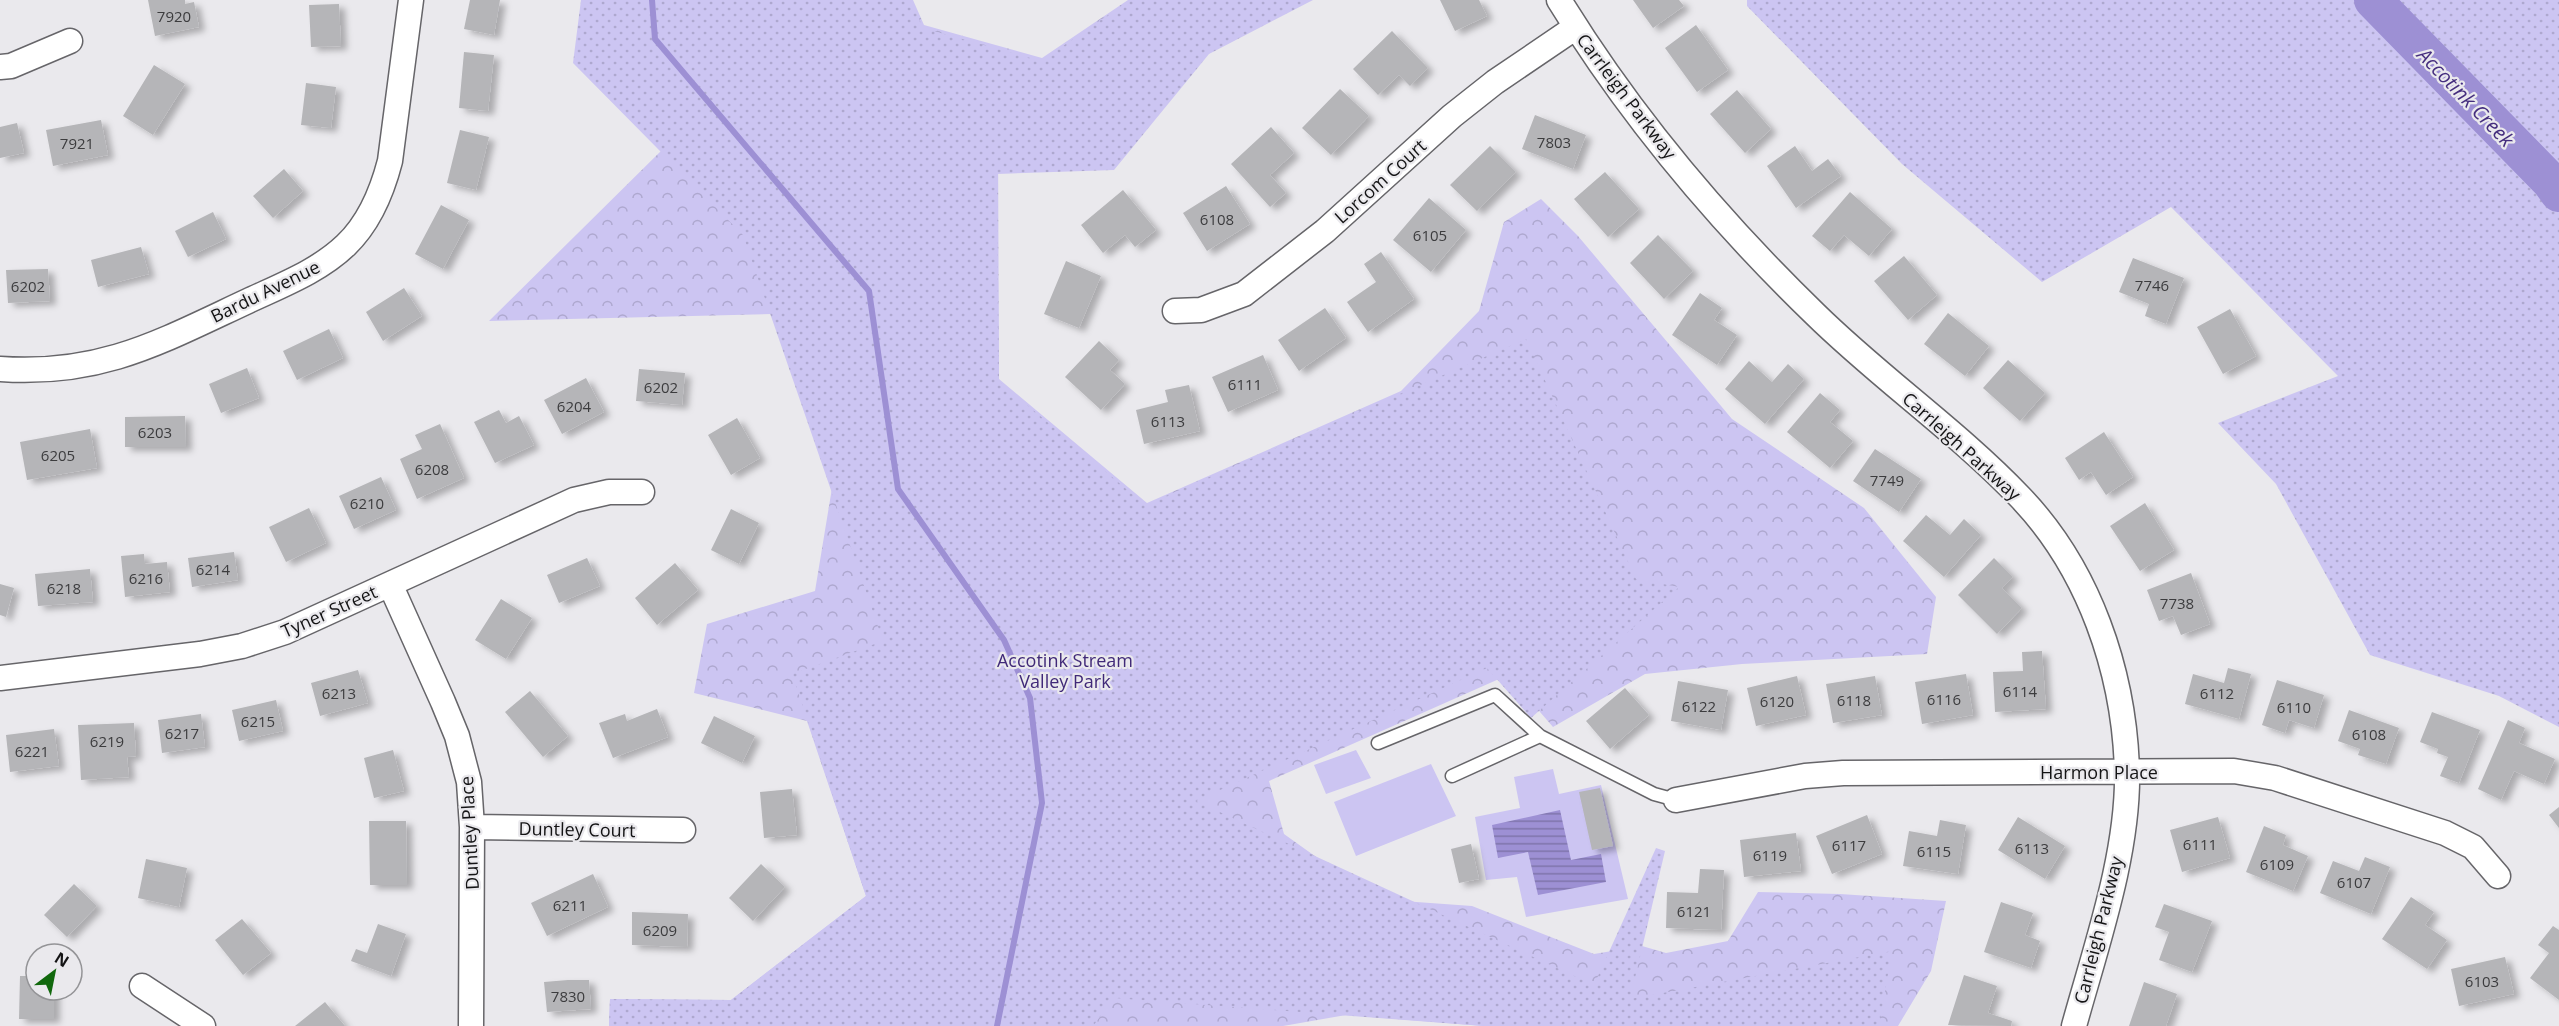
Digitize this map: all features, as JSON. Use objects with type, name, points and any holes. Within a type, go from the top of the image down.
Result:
[{"type":"street","name":"Bardu Avenue","points":[[0,369],[30,371],[63,369],[118,358],[298,278],[324,264],[347,244],[361,228],[378,200],[388,169],[411,0]]},
{"type":"street","name":"Carrleigh Parkway","points":[[1559,0],[1576,27],[1682,170],[1770,269],[1878,372],[1994,471],[2043,525],[2077,578],[2106,645],[2116,680],[2123,719],[2127,772],[2123,822],[2112,887],[2074,1026]]},
{"type":"street","name":"Lorcom Court","points":[[1174,311],[1201,310],[1244,294],[1325,231],[1452,116],[1495,82],[1576,27]]},
{"type":"street","points":[[0,67],[11,66],[70,41]]},
{"type":"street","name":"Tyner Street","points":[[0,678],[200,654],[242,646],[285,632],[574,500],[609,492],[642,492]]},
{"type":"street","name":"Duntley Place","points":[[390,584],[457,736],[469,782],[472,827],[471,1026]]},
{"type":"street","name":"Harmon Place","points":[[1676,800],[1805,776],[1843,773],[2234,771],[2275,778],[2445,833],[2473,847],[2499,876]]},
{"type":"street","name":"Duntley Court","points":[[472,827],[683,830]]},
{"type":"street","points":[[142,986],[203,1026]]},
{"type":"lane","points":[[1378,743],[1495,695],[1540,736],[1654,794],[1676,800]]},
{"type":"lane","points":[[1452,776],[1540,736]]},
{"type":"green space","name":"Accotink Stream Valley Park","points":[[581,0],[913,0],[924,25],[1042,58],[1128,0],[1309,0],[998,140],[999,379],[1147,503],[1401,391],[1479,311],[1504,222],[1541,199],[1578,236],[1732,419],[1864,508],[1936,597],[1927,654],[1742,664],[1645,674],[1553,727],[1508,675],[1269,781],[1284,834],[1375,899],[1472,906],[1594,954],[1642,946],[1666,953],[1728,941],[1758,892],[1840,894],[1946,901],[1931,971],[1898,1026],[1484,1026],[1346,1015],[1283,1026],[609,1026],[610,999],[731,1000],[866,896],[807,721],[694,693],[707,624],[815,591],[832,488],[772,314],[489,321],[662,150]]},
{"type":"green space","name":"Accotink Stream Valley Park","points":[[581,0],[911,0],[923,28],[1041,61],[1130,0],[1313,0],[1209,54],[1114,170],[997,174],[999,381],[1145,505],[1526,339],[1636,579],[1679,587],[1531,718],[1487,668],[1196,801],[1594,985],[1656,848],[1665,851],[1630,999],[1892,951],[1879,1026],[1484,1026],[1114,998],[1093,1026],[609,1026],[610,999],[731,1000],[866,896],[792,674],[883,641],[743,235],[573,63]]},
{"type":"green space","points":[[1747,0],[2559,0],[2559,727],[2499,696],[2370,655],[2276,484],[2218,423],[2338,376],[2171,207],[2042,282],[1902,164],[1747,6]]},
{"type":"green space","points":[[1356,750],[1371,778],[1326,794],[1314,765]]},
{"type":"green space","points":[[1431,764],[1456,816],[1356,856],[1334,802]]},
{"type":"green space","points":[[1553,769],[1559,794],[1601,785],[1628,899],[1526,917],[1517,877],[1486,880],[1475,817],[1520,808],[1514,777]]},
{"type":"shaded area","points":[[1560,810],[1571,860],[1601,854],[1606,882],[1538,895],[1528,852],[1498,858],[1492,825]]},
{"type":"building","points":[[148,0],[185,0],[185,4],[194,2],[199,27],[155,36]]},
{"type":"building","points":[[470,0],[500,0],[494,35],[464,29]]},
{"type":"building","points":[[1440,0],[1479,0],[1487,16],[1455,31]]},
{"type":"building","points":[[1633,0],[1679,0],[1684,6],[1653,28]]},
{"type":"building","points":[[339,4],[341,46],[311,47],[309,5]]},
{"type":"building","points":[[1696,25],[1728,70],[1697,92],[1665,48]]},
{"type":"building","points":[[1392,31],[1428,68],[1410,86],[1399,75],[1378,95],[1353,69]]},
{"type":"building","points":[[464,52],[494,55],[488,111],[459,108]]},
{"type":"building","points":[[154,65],[185,84],[153,135],[123,116]]},
{"type":"building","points":[[306,83],[336,87],[331,128],[301,125]]},
{"type":"building","points":[[1340,89],[1369,116],[1331,155],[1302,128]]},
{"type":"building","points":[[1737,90],[1771,129],[1745,153],[1710,114]]},
{"type":"building","points":[[1535,115],[1586,135],[1573,169],[1522,149]]},
{"type":"building","points":[[101,120],[108,155],[53,166],[46,130]]},
{"type":"building","points":[[17,123],[24,153],[0,158],[0,127]]},
{"type":"building","points":[[1271,127],[1294,153],[1270,175],[1286,193],[1270,207],[1231,164]]},
{"type":"building","points":[[460,130],[489,137],[476,190],[447,183]]},
{"type":"building","points":[[1490,146],[1516,172],[1477,211],[1450,185]]},
{"type":"building","points":[[1795,146],[1812,171],[1828,159],[1841,176],[1796,208],[1767,166]]},
{"type":"building","points":[[284,169],[303,191],[273,218],[253,196]]},
{"type":"building","points":[[1605,172],[1639,209],[1608,237],[1574,199]]},
{"type":"building","points":[[1226,186],[1250,224],[1207,251],[1183,213]]},
{"type":"building","points":[[1123,190],[1156,230],[1135,247],[1125,235],[1103,253],[1081,225]]},
{"type":"building","points":[[1850,192],[1892,229],[1869,256],[1844,235],[1830,251],[1812,236]]},
{"type":"building","points":[[1429,198],[1466,230],[1431,272],[1393,240]]},
{"type":"building","points":[[441,205],[469,220],[443,269],[415,254]]},
{"type":"building","points":[[213,212],[226,239],[188,257],[175,231]]},
{"type":"building","points":[[1658,235],[1693,271],[1664,299],[1630,263]]},
{"type":"building","points":[[141,247],[149,274],[98,287],[91,260]]},
{"type":"building","points":[[1381,252],[1414,299],[1368,332],[1347,302],[1376,282],[1364,264]]},
{"type":"building","points":[[1904,256],[1937,295],[1908,320],[1874,281]]},
{"type":"building","points":[[2133,258],[2184,278],[2166,324],[2145,316],[2149,304],[2119,292]]},
{"type":"building","points":[[1066,261],[1101,276],[1079,328],[1044,314]]},
{"type":"building","points":[[48,269],[50,301],[8,303],[6,270]]},
{"type":"building","points":[[404,288],[422,316],[383,341],[366,312]]},
{"type":"building","points":[[1700,293],[1722,308],[1714,320],[1737,335],[1717,365],[1672,335]]},
{"type":"building","points":[[1325,308],[1346,338],[1299,371],[1278,340]]},
{"type":"building","points":[[2230,309],[2256,356],[2223,374],[2197,327]]},
{"type":"building","points":[[1948,313],[1989,346],[1965,376],[1924,344]]},
{"type":"building","points":[[329,329],[343,358],[297,380],[283,351]]},
{"type":"building","points":[[1099,341],[1119,360],[1110,370],[1125,384],[1101,410],[1065,377]]},
{"type":"building","points":[[1263,355],[1278,390],[1228,412],[1212,377]]},
{"type":"building","points":[[2008,360],[2045,393],[2020,421],[1983,388]]},
{"type":"building","points":[[1749,361],[1772,382],[1788,364],[1804,379],[1765,424],[1725,389]]},
{"type":"building","points":[[247,368],[259,398],[221,413],[209,384]]},
{"type":"building","points":[[639,369],[685,373],[682,405],[636,401]]},
{"type":"building","points":[[586,378],[604,412],[562,434],[544,400]]},
{"type":"building","points":[[1189,385],[1200,431],[1144,444],[1136,410],[1168,402],[1165,390]]},
{"type":"building","points":[[1820,393],[1840,410],[1830,422],[1853,441],[1830,468],[1787,432]]},
{"type":"building","points":[[499,410],[506,423],[519,416],[534,445],[495,463],[474,422]]},
{"type":"building","points":[[185,416],[186,447],[125,447],[125,417]]},
{"type":"building","points":[[737,418],[760,458],[731,475],[708,435]]},
{"type":"building","points":[[440,424],[464,478],[417,499],[400,459],[422,449],[415,435]]},
{"type":"building","points":[[90,429],[97,468],[27,480],[20,442]]},
{"type":"building","points":[[2104,432],[2133,477],[2106,495],[2091,472],[2079,480],[2065,458]]},
{"type":"building","points":[[1875,449],[1921,479],[1899,512],[1853,481]]},
{"type":"building","points":[[381,477],[396,510],[354,529],[339,496]]},
{"type":"building","points":[[2145,503],[2174,550],[2140,571],[2110,526]]},
{"type":"building","points":[[309,508],[326,543],[286,562],[269,527]]},
{"type":"building","points":[[731,509],[759,523],[739,564],[711,550]]},
{"type":"building","points":[[1926,515],[1950,535],[1964,519],[1981,535],[1944,577],[1903,541]]},
{"type":"building","points":[[234,552],[238,580],[192,587],[188,558]]},
{"type":"building","points":[[144,554],[145,564],[167,562],[170,592],[125,597],[121,556]]},
{"type":"building","points":[[587,558],[600,586],[559,603],[547,575]]},
{"type":"building","points":[[1994,558],[2013,577],[2002,588],[2022,608],[1997,634],[1958,595]]},
{"type":"building","points":[[675,563],[698,590],[657,625],[635,598]]},
{"type":"building","points":[[90,569],[93,602],[38,606],[35,574]]},
{"type":"building","points":[[2191,573],[2210,624],[2181,635],[2173,616],[2159,621],[2147,590]]},
{"type":"building","points":[[0,584],[14,588],[6,617],[0,615]]},
{"type":"building","points":[[501,599],[532,618],[506,659],[475,640]]},
{"type":"building","points":[[2042,651],[2046,709],[1995,712],[1993,672],[2023,671],[2022,652]]},
{"type":"building","points":[[2228,668],[2251,674],[2239,719],[2185,704],[2193,674],[2224,683]]},
{"type":"building","points":[[358,670],[368,703],[320,716],[311,683]]},
{"type":"building","points":[[1966,674],[1973,715],[1922,724],[1915,682]]},
{"type":"building","points":[[1797,676],[1806,715],[1756,726],[1747,688]]},
{"type":"building","points":[[1875,676],[1882,715],[1833,723],[1826,684]]},
{"type":"building","points":[[2277,680],[2324,695],[2314,728],[2289,720],[2285,733],[2262,725]]},
{"type":"building","points":[[1678,681],[1728,690],[1721,730],[1671,721]]},
{"type":"building","points":[[1625,688],[1649,715],[1610,749],[1586,721]]},
{"type":"building","points":[[530,691],[568,736],[543,757],[505,712]]},
{"type":"building","points":[[276,700],[283,731],[239,741],[232,710]]},
{"type":"building","points":[[657,709],[668,737],[613,758],[599,723],[625,714],[627,721]]},
{"type":"building","points":[[2349,710],[2399,728],[2386,764],[2358,755],[2360,749],[2338,741]]},
{"type":"building","points":[[2432,712],[2480,730],[2459,783],[2440,776],[2448,757],[2437,753],[2438,749],[2420,742]]},
{"type":"building","points":[[201,714],[205,747],[162,753],[158,720]]},
{"type":"building","points":[[714,716],[755,736],[742,763],[701,743]]},
{"type":"building","points":[[2508,720],[2525,728],[2519,743],[2555,759],[2544,784],[2514,771],[2501,800],[2478,789]]},
{"type":"building","points":[[134,723],[136,756],[127,757],[129,777],[81,780],[78,725]]},
{"type":"building","points":[[54,729],[59,766],[10,772],[6,735]]},
{"type":"building","points":[[393,750],[404,791],[374,798],[364,758]]},
{"type":"building","points":[[1600,788],[1613,846],[1592,850],[1579,792]]},
{"type":"building","points":[[792,789],[797,835],[764,838],[760,792]]},
{"type":"building","points":[[2559,807],[2559,828],[2549,815]]},
{"type":"building","points":[[1867,815],[1882,854],[1832,874],[1816,836]]},
{"type":"building","points":[[2018,817],[2065,846],[2045,879],[1998,850]]},
{"type":"building","points":[[2218,817],[2230,858],[2182,872],[2170,830]]},
{"type":"building","points":[[1940,820],[1966,825],[1958,874],[1903,866],[1909,831],[1937,836]]},
{"type":"building","points":[[369,821],[406,821],[407,885],[370,885]]},
{"type":"building","points":[[2264,826],[2286,835],[2283,845],[2308,856],[2293,891],[2246,872]]},
{"type":"building","points":[[1796,833],[1801,871],[1744,877],[1740,840]]},
{"type":"building","points":[[1471,844],[1479,879],[1459,883],[1451,849]]},
{"type":"building","points":[[2365,857],[2390,867],[2371,914],[2320,893],[2333,861],[2359,871]]},
{"type":"building","points":[[146,859],[187,868],[179,907],[138,898]]},
{"type":"building","points":[[761,864],[785,887],[753,921],[729,898]]},
{"type":"building","points":[[1700,869],[1724,870],[1721,930],[1666,928],[1667,892],[1698,893]]},
{"type":"building","points":[[593,874],[608,907],[547,936],[531,903]]},
{"type":"building","points":[[74,884],[97,906],[67,937],[44,915]]},
{"type":"building","points":[[2411,897],[2434,912],[2425,925],[2447,940],[2427,969],[2382,939]]},
{"type":"building","points":[[2001,902],[2033,913],[2025,935],[2040,941],[2031,968],[1984,952]]},
{"type":"building","points":[[2164,904],[2212,921],[2192,972],[2159,960],[2169,932],[2155,927]]},
{"type":"building","points":[[632,912],[688,914],[687,947],[632,945]]},
{"type":"building","points":[[242,919],[271,953],[243,975],[215,940]]},
{"type":"building","points":[[378,924],[406,934],[391,976],[351,961],[356,949],[367,953]]},
{"type":"building","points":[[2553,926],[2559,930],[2559,1000],[2530,978],[2549,953],[2538,945]]},
{"type":"building","points":[[2505,957],[2514,994],[2459,1006],[2451,969]]},
{"type":"building","points":[[1964,975],[1997,986],[1988,1013],[2012,1021],[2011,1026],[1948,1025]]},
{"type":"building","points":[[20,976],[24,976],[24,1002],[54,1002],[54,1019],[19,1019]]},
{"type":"building","points":[[589,980],[591,1009],[547,1012],[544,982]]},
{"type":"building","points":[[2144,982],[2177,994],[2166,1026],[2129,1026]]},
{"type":"building","points":[[325,1002],[345,1026],[295,1026]]},
{"type":"waterway","points":[[652,0],[655,39],[869,291],[898,489],[1004,640],[1030,698],[1042,803],[997,1026]]},
{"type":"waterway","name":"Accotink Creek","points":[[2373,0],[2551,182],[2559,193]]}]
